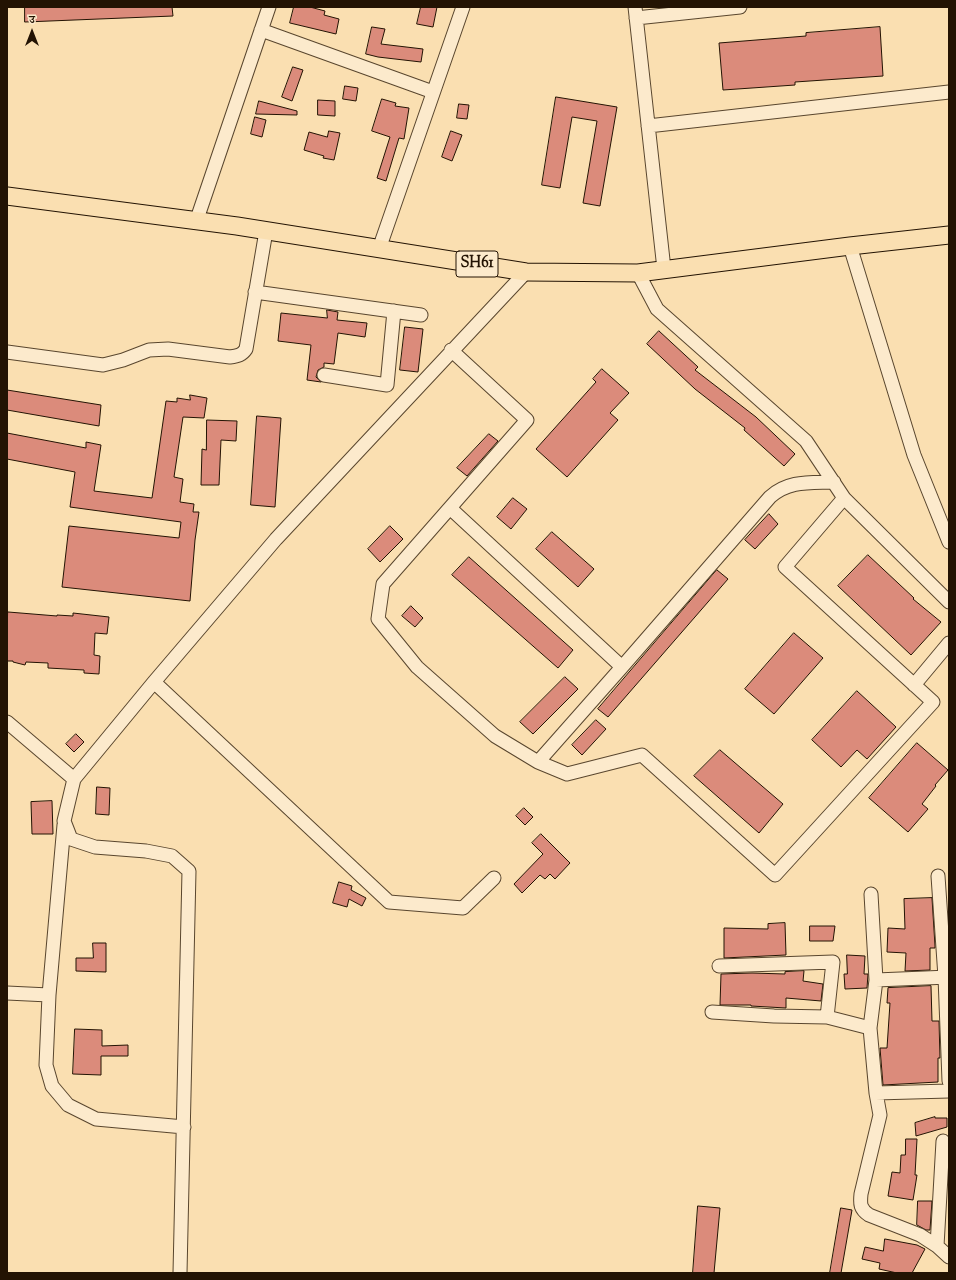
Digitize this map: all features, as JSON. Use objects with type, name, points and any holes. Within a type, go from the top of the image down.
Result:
[{"type":"main road","name":"SH61","points":[[7,196],[266,231],[526,272],[638,272],[949,235]]},
{"type":"street","points":[[196,222],[269,7]]},
{"type":"street","points":[[379,249],[463,7]]},
{"type":"street","points":[[664,269],[636,13],[740,7]]},
{"type":"street","points":[[261,30],[433,92]]},
{"type":"street","points":[[648,126],[949,92]]},
{"type":"street","points":[[7,352],[103,365],[123,360],[149,350],[168,349],[230,357],[243,354],[246,349],[266,231]]},
{"type":"street","points":[[850,246],[914,455],[949,542]]},
{"type":"street","points":[[184,1127],[96,1120],[68,1105],[52,1086],[46,1065],[49,994],[64,821],[74,779],[154,682],[276,539],[451,350],[526,272]]},
{"type":"street","points":[[638,272],[657,309],[806,441],[844,498],[949,602]]},
{"type":"street","points":[[255,292],[421,315]]},
{"type":"street","points":[[324,375],[387,385],[394,311]]},
{"type":"street","points":[[451,350],[527,420],[383,584],[378,619],[417,667],[495,736],[538,762],[567,774],[642,755],[775,875],[933,702],[785,567],[844,498]]},
{"type":"street","points":[[538,762],[770,496],[785,486],[834,482]]},
{"type":"street","points":[[450,508],[622,667]]},
{"type":"street","points":[[914,685],[949,643]]},
{"type":"street","points":[[154,682],[389,902],[463,908],[494,878]]},
{"type":"street","points":[[7,722],[74,779]]},
{"type":"street","points":[[64,821],[71,839],[95,847],[146,851],[172,856],[189,872],[180,1273]]},
{"type":"street","points":[[938,876],[947,977],[949,1081]]},
{"type":"street","points":[[871,894],[876,980],[870,1028],[876,1093],[880,1115],[861,1194],[860,1205],[869,1215],[920,1235],[937,1246],[949,1257]]},
{"type":"street","points":[[719,966],[834,962],[827,1017]]},
{"type":"street","points":[[876,980],[947,977]]},
{"type":"street","points":[[7,993],[49,994]]},
{"type":"street","points":[[712,1012],[774,1016],[827,1017],[870,1028]]},
{"type":"street","points":[[876,1093],[949,1091]]},
{"type":"street","points":[[937,1246],[943,1141]]},
{"type":"building","points":[[25,7],[172,7],[173,16],[25,22]]},
{"type":"building","points":[[294,7],[310,7],[325,11],[324,15],[339,19],[336,34],[290,23]]},
{"type":"building","points":[[421,7],[437,7],[433,27],[417,24]]},
{"type":"building","points":[[372,27],[385,29],[381,44],[423,49],[421,62],[378,57],[366,54]]},
{"type":"building","points":[[880,27],[883,76],[795,82],[795,85],[723,90],[719,43],[806,36],[806,33]]},
{"type":"building","points":[[293,67],[303,70],[292,101],[282,97]]},
{"type":"building","points":[[345,86],[358,88],[356,101],[343,99]]},
{"type":"building","points":[[556,97],[617,107],[600,206],[583,203],[597,121],[572,117],[560,188],[542,185]]},
{"type":"building","points":[[382,99],[396,103],[395,106],[409,108],[404,139],[399,138],[386,181],[377,178],[390,137],[372,131]]},
{"type":"building","points":[[318,100],[335,101],[335,116],[318,115]]},
{"type":"building","points":[[259,101],[297,111],[297,115],[256,114]]},
{"type":"building","points":[[459,104],[469,105],[467,119],[457,118]]},
{"type":"building","points":[[255,117],[266,120],[262,137],[251,134]]},
{"type":"building","points":[[329,131],[340,133],[334,160],[323,158],[324,156],[304,150],[309,132],[327,137]]},
{"type":"building","points":[[451,131],[462,135],[452,161],[442,157]]},
{"type":"building","points":[[327,310],[338,312],[337,320],[367,323],[365,337],[338,333],[334,364],[324,363],[324,367],[318,370],[316,377],[321,382],[307,380],[311,345],[278,341],[281,313],[327,318]]},
{"type":"building","points":[[405,327],[423,329],[418,372],[400,370]]},
{"type":"building","points":[[659,331],[698,367],[695,370],[756,417],[795,454],[784,466],[744,430],[745,428],[695,389],[647,344]]},
{"type":"building","points":[[602,369],[629,393],[610,413],[618,420],[567,477],[536,449],[596,382],[593,379]]},
{"type":"building","points":[[7,390],[101,405],[99,426],[7,410]]},
{"type":"building","points":[[190,395],[207,398],[204,418],[183,417],[174,477],[183,479],[180,502],[194,504],[193,512],[199,512],[190,601],[62,587],[69,526],[179,538],[181,522],[70,507],[75,472],[7,459],[7,433],[86,448],[86,442],[101,445],[94,491],[152,498],[166,401],[177,402],[177,398],[190,400]]},
{"type":"building","points":[[257,416],[281,418],[275,507],[251,505]]},
{"type":"building","points":[[207,420],[237,421],[236,441],[221,440],[219,485],[201,485],[202,449],[206,450]]},
{"type":"building","points":[[489,434],[498,441],[467,476],[457,468]]},
{"type":"building","points":[[513,498],[527,509],[511,529],[497,517]]},
{"type":"building","points":[[769,514],[778,524],[755,549],[745,540]]},
{"type":"building","points":[[390,526],[403,539],[380,562],[368,549]]},
{"type":"building","points":[[552,532],[594,569],[578,587],[536,549]]},
{"type":"building","points":[[868,555],[914,598],[913,599],[941,622],[911,655],[838,586]]},
{"type":"building","points":[[469,557],[573,650],[558,668],[452,575]]},
{"type":"building","points":[[717,570],[728,579],[608,717],[598,709]]},
{"type":"building","points":[[411,606],[423,618],[415,627],[402,616]]},
{"type":"building","points":[[8,612],[57,616],[73,616],[73,613],[109,617],[107,634],[95,633],[94,655],[100,656],[99,674],[84,673],[84,670],[48,668],[48,663],[26,662],[25,665],[13,661],[7,661]]},
{"type":"building","points":[[794,633],[823,658],[774,714],[745,689]]},
{"type":"building","points":[[565,677],[578,689],[533,734],[520,722]]},
{"type":"building","points":[[857,691],[896,727],[867,759],[857,750],[841,767],[812,740]]},
{"type":"building","points":[[596,720],[606,729],[582,755],[572,745]]},
{"type":"building","points":[[76,734],[84,742],[74,752],[66,744]]},
{"type":"building","points":[[917,743],[948,770],[935,785],[936,786],[922,804],[928,809],[908,832],[869,798]]},
{"type":"building","points":[[720,750],[783,804],[759,833],[694,776]]},
{"type":"building","points":[[97,787],[110,788],[109,815],[96,814]]},
{"type":"building","points":[[52,801],[53,834],[32,834],[31,802]]},
{"type":"building","points":[[524,808],[533,817],[525,825],[516,816]]},
{"type":"building","points":[[541,834],[570,863],[555,879],[550,874],[545,879],[540,875],[522,893],[514,884],[543,854],[532,843]]},
{"type":"building","points":[[339,882],[352,886],[351,890],[366,898],[362,906],[349,899],[347,907],[333,903]]},
{"type":"building","points":[[932,898],[935,948],[930,948],[930,970],[905,971],[906,953],[887,952],[888,928],[905,929],[904,899]]},
{"type":"building","points":[[785,923],[786,955],[724,958],[724,928],[768,929],[768,924]]},
{"type":"building","points":[[810,926],[835,926],[833,941],[810,941]]},
{"type":"building","points":[[93,943],[106,943],[106,972],[76,971],[76,958],[93,958]]},
{"type":"building","points":[[847,955],[865,956],[864,974],[868,974],[867,988],[845,989],[844,974],[847,974]]},
{"type":"building","points":[[804,971],[803,981],[823,984],[821,1001],[786,998],[786,1008],[751,1005],[720,1005],[721,974],[785,974],[785,972]]},
{"type":"building","points":[[931,986],[932,1021],[939,1021],[940,1058],[938,1058],[938,1082],[883,1085],[880,1048],[887,1048],[890,1003],[887,1003],[888,988]]},
{"type":"building","points":[[75,1029],[102,1030],[102,1046],[128,1045],[128,1056],[101,1056],[101,1075],[73,1074]]},
{"type":"building","points":[[935,1117],[947,1118],[947,1127],[916,1136],[915,1123]]},
{"type":"building","points":[[906,1139],[917,1139],[915,1175],[917,1175],[913,1200],[888,1196],[892,1172],[900,1173],[901,1155],[905,1155]]},
{"type":"building","points":[[918,1201],[932,1201],[930,1230],[926,1230],[917,1225]]},
{"type":"building","points":[[698,1206],[720,1208],[714,1273],[693,1273]]},
{"type":"building","points":[[841,1208],[852,1210],[841,1273],[830,1273]]},
{"type":"building","points":[[885,1239],[917,1245],[925,1249],[912,1273],[897,1273],[879,1269],[880,1263],[862,1259],[865,1247],[883,1251]]}]
